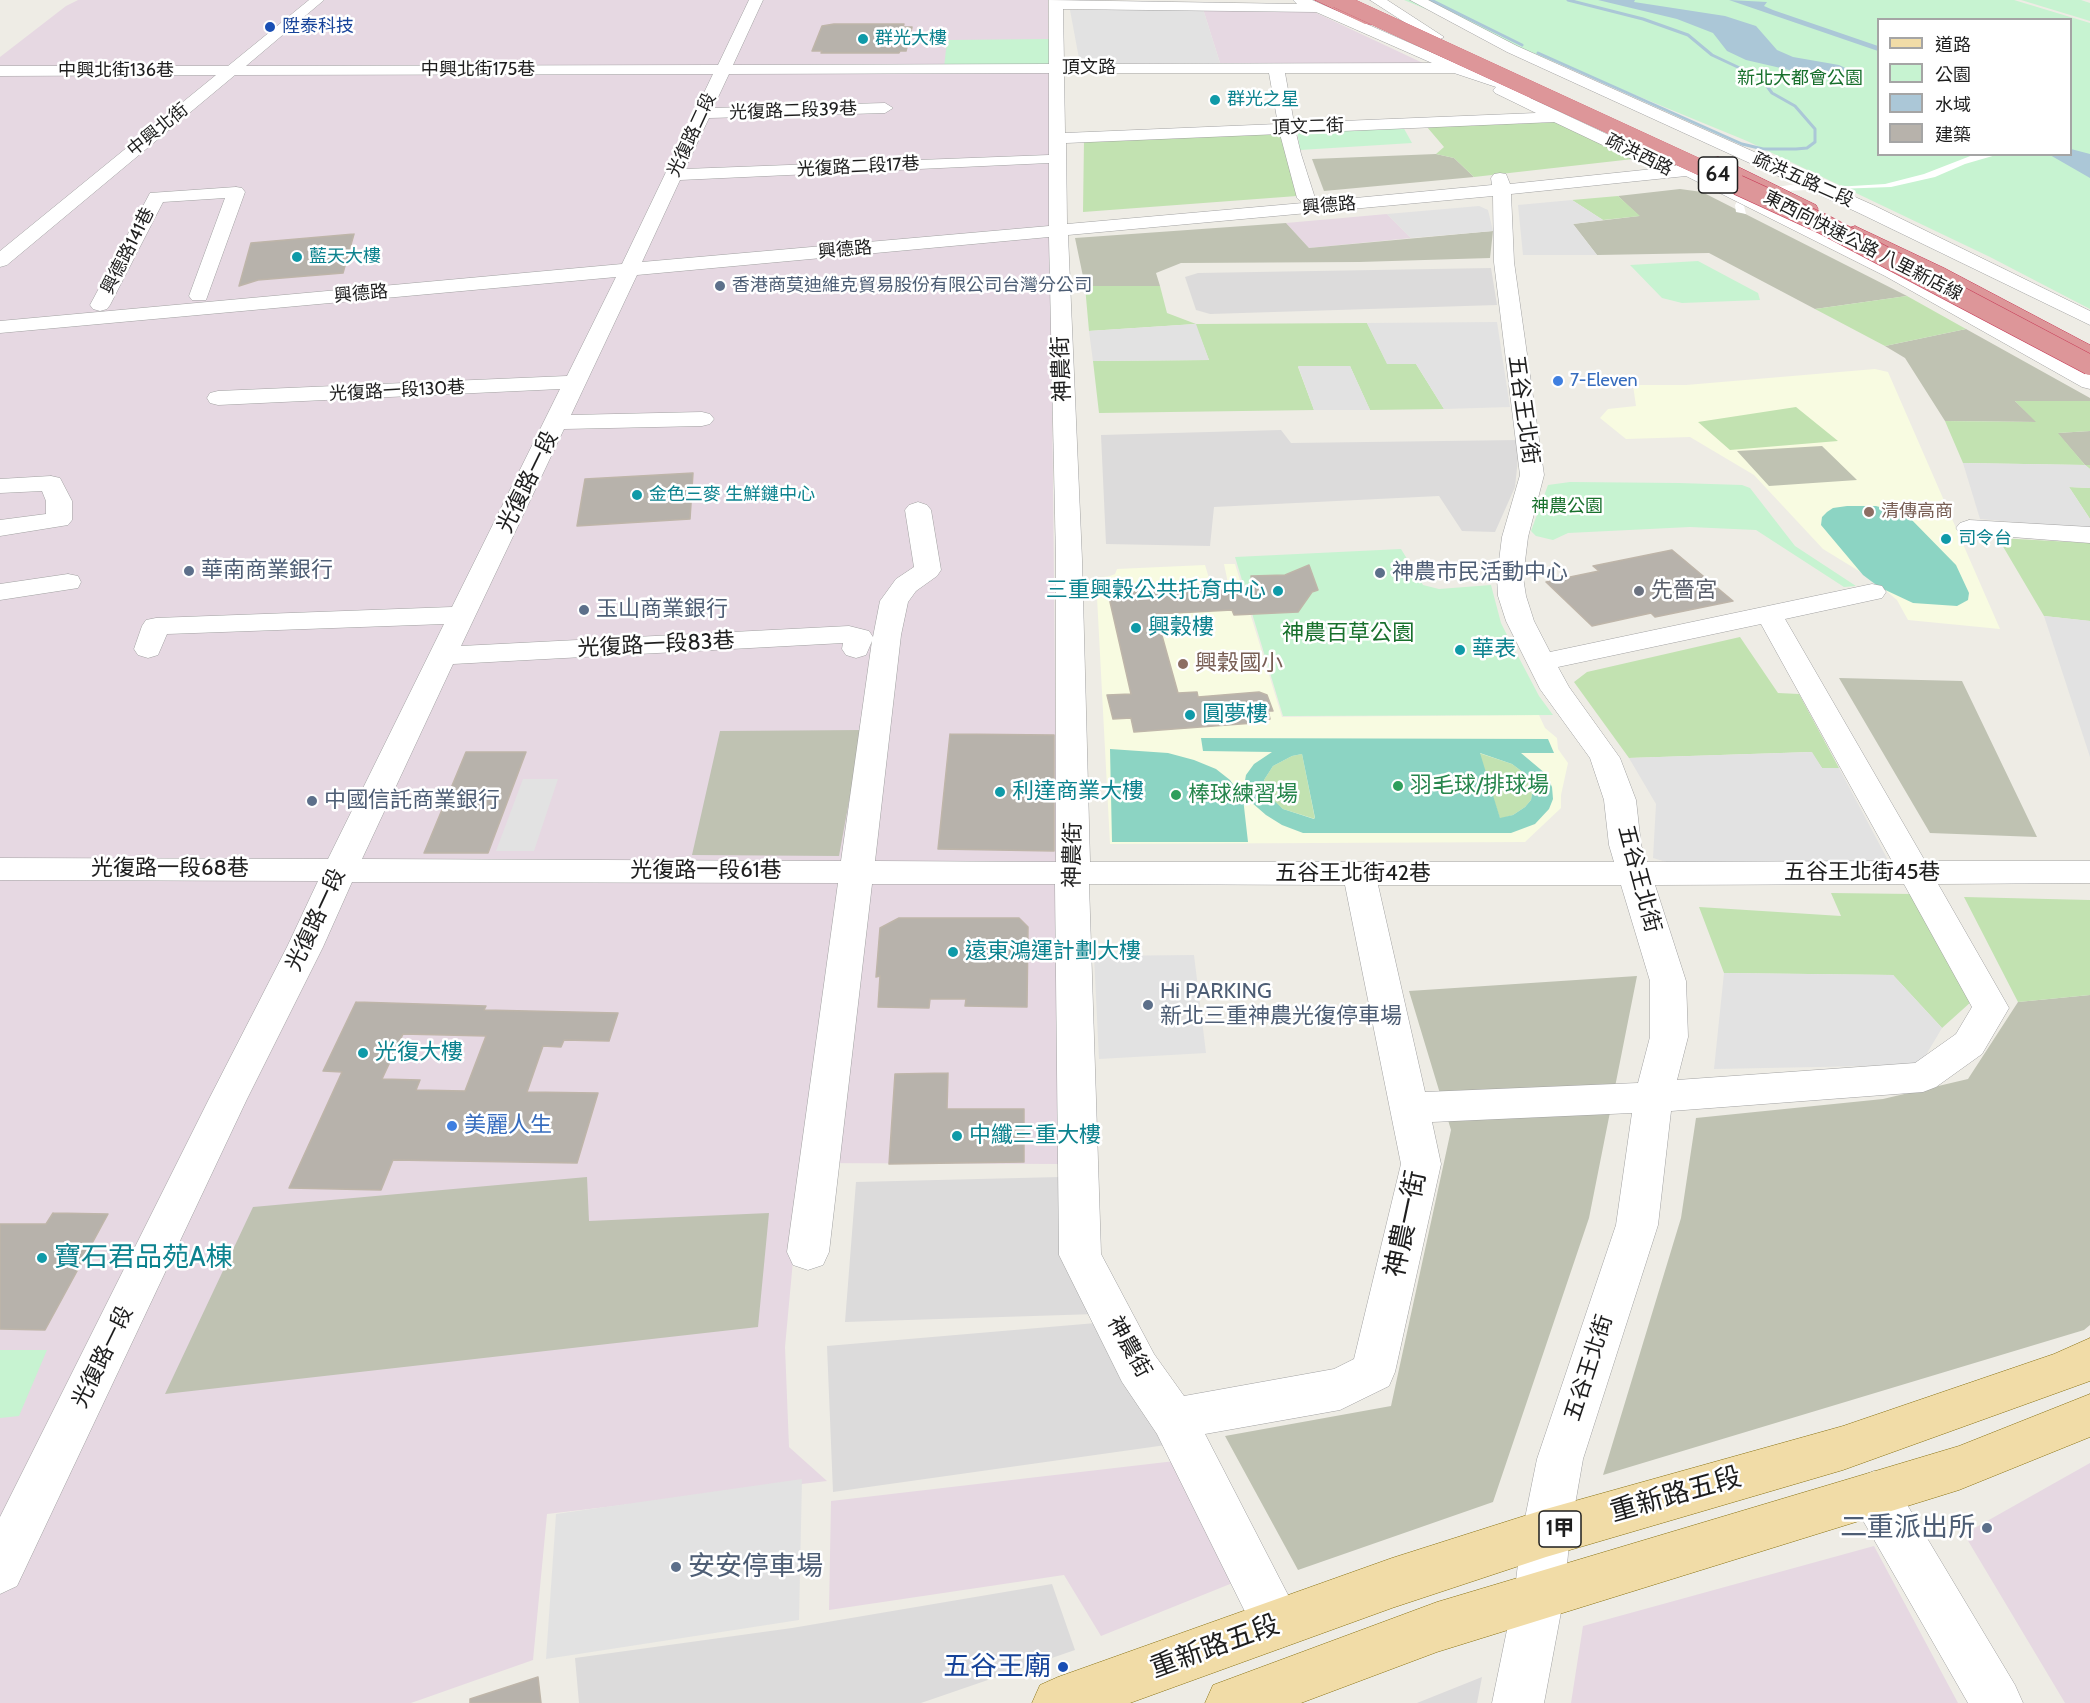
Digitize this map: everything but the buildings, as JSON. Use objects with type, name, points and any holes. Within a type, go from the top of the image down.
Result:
[{"type":"highway","name":"東西向快速公路 八里新店線","points":[[1350,0],[1845,227],[1937,272],[2090,354]]},
{"type":"highway","points":[[1362,0],[1649,129],[1845,227]]},
{"type":"highway","name":"東西向快速公路 八里新店線","points":[[1325,3],[1532,91],[1822,224],[2090,365]]},
{"type":"main road","name":"重新路五段","points":[[1058,1703],[1278,1624],[1546,1533],[1843,1448],[2082,1359]]},
{"type":"main road","points":[[1231,1703],[1437,1627],[1959,1468],[2090,1415]]},
{"type":"street","name":"中興北街","points":[[0,261],[157,130],[233,71],[265,41],[318,0]]},
{"type":"street","name":"光復路二段","points":[[631,264],[756,0]]},
{"type":"street","name":"疏洪西路","points":[[1300,0],[1325,3],[1384,35],[1463,70],[1490,78],[1882,267],[2090,382]]},
{"type":"street","points":[[1377,0],[1467,56],[1463,70]]},
{"type":"street","name":"疏洪五路二段","points":[[1417,0],[1512,49],[1866,209],[2090,319]]},
{"type":"street","points":[[1057,3],[1325,3]]},
{"type":"street","name":"神農街","points":[[1057,3],[1058,224],[1069,560],[1074,848],[1072,874],[1080,1255],[1138,1368],[1173,1419],[1278,1624]]},
{"type":"street","points":[[1276,68],[1292,154],[1306,198]]},
{"type":"street","name":"中興北街175巷","points":[[233,71],[723,69]]},
{"type":"street","name":"頂文路","points":[[723,69],[1463,70]]},
{"type":"street","name":"疏洪西路","points":[[1463,70],[1478,80],[1558,117],[1672,166],[2090,396]]},
{"type":"street","name":"中興北街136巷","points":[[0,71],[233,71]]},
{"type":"street","name":"光復路二段39巷","points":[[702,113],[885,108]]},
{"type":"street","name":"頂文二街","points":[[1058,138],[1558,117]]},
{"type":"street","name":"光復路二段17巷","points":[[672,175],[1043,159]]},
{"type":"street","name":"興德路","points":[[0,327],[631,264],[1501,184],[1672,166]]},
{"type":"street","name":"興德路","points":[[1058,224],[1306,198],[1501,184]]},
{"type":"street","name":"五谷王北街","points":[[1501,184],[1505,271],[1532,475],[1515,537],[1510,584],[1520,621],[1541,662],[1562,700],[1605,758],[1620,800],[1625,845],[1661,954],[1668,981],[1670,1006],[1669,1037],[1653,1097],[1637,1225],[1560,1459],[1546,1533],[1539,1596],[1518,1703]]},
{"type":"street","name":"興德路141巷","points":[[100,305],[156,197],[236,192],[199,296]]},
{"type":"street","name":"興德路","points":[[0,314],[199,296],[631,264]]},
{"type":"street","name":"光復路一段","points":[[0,1569],[228,1099],[305,947],[339,869],[557,422],[631,264]]},
{"type":"street","name":"光復路一段130巷","points":[[218,398],[576,382]]},
{"type":"street","points":[[557,422],[702,419]]},
{"type":"street","points":[[0,486],[51,483],[59,501],[59,520],[0,528]]},
{"type":"street","points":[[807,1252],[887,635],[894,601],[906,585],[928,570],[918,510]]},
{"type":"street","points":[[1969,528],[2090,535]]},
{"type":"street","points":[[0,592],[68,582]]},
{"type":"street","points":[[1541,662],[1872,592]]},
{"type":"street","points":[[1408,1108],[1653,1097],[1923,1077],[1969,1044],[1991,1008],[1769,614]]},
{"type":"street","points":[[148,649],[156,626],[463,615]]},
{"type":"street","name":"光復路一段83巷","points":[[442,656],[849,634],[859,637],[856,649]]},
{"type":"street","name":"光復路一段68巷","points":[[0,869],[339,869]]},
{"type":"street","name":"光復路一段61巷","points":[[339,869],[1072,874]]},
{"type":"street","name":"五谷王北街45巷","points":[[1634,874],[2090,872]]},
{"type":"street","name":"五谷王北街42巷","points":[[1072,874],[1634,874]]},
{"type":"street","name":"神農一街","points":[[1173,1419],[1340,1389],[1373,1372],[1421,1164],[1359,874]]},
{"type":"street","points":[[1874,1494],[1997,1703]]},
{"type":"shaded area","points":[[78,0],[1048,0],[1060,1164],[802,1163],[785,1347],[789,1447],[827,1481],[547,1514],[533,1660],[411,1703],[0,1703],[0,57],[66,6]]},
{"type":"shaded area","points":[[1203,9],[1308,9],[1425,64],[1220,63]]},
{"type":"shaded area","points":[[1203,9],[1220,63],[1080,64],[1070,10]]},
{"type":"shaded area","points":[[1436,154],[1454,158],[1474,177],[1324,191],[1312,159]]},
{"type":"shaded area","points":[[1680,189],[1702,192],[1907,296],[1815,309],[1709,253],[1597,255],[1573,224],[1639,216],[1618,196]]},
{"type":"shaded area","points":[[1572,200],[1603,220],[1573,224],[1597,255],[1523,255],[1518,205]]},
{"type":"shaded area","points":[[1479,206],[1488,210],[1493,231],[1411,238],[1387,214]]},
{"type":"shaded area","points":[[1387,214],[1411,238],[1309,248],[1286,223]]},
{"type":"shaded area","points":[[1286,223],[1309,248],[1493,231],[1490,258],[1359,262],[1181,263],[1156,273],[1160,286],[1085,286],[1075,238]]},
{"type":"shaded area","points":[[1491,268],[1497,305],[1210,314],[1196,310],[1185,277],[1198,273]]},
{"type":"shaded area","points":[[1497,322],[1510,407],[1444,409],[1416,364],[1387,364],[1367,323]]},
{"type":"shaded area","points":[[1196,324],[1209,360],[1093,361],[1089,331]]},
{"type":"shaded area","points":[[1966,329],[2090,398],[2090,401],[2015,401],[2037,422],[1945,421],[1905,358],[1885,346]]},
{"type":"shaded area","points":[[1298,366],[1350,366],[1370,410],[1314,410]]},
{"type":"shaded area","name":"清傳高商","points":[[1875,369],[1888,372],[2000,629],[1908,620],[1897,600],[1872,579],[1823,549],[1754,475],[1690,437],[1626,439],[1600,418],[1608,409],[1636,406],[1633,385],[1686,385]]},
{"type":"shaded area","points":[[1281,430],[1291,443],[1520,440],[1515,487],[1495,532],[1462,531],[1439,496],[1214,507],[1210,546],[1106,544],[1101,435]]},
{"type":"shaded area","points":[[2090,431],[2090,465],[2085,465],[2057,433]]},
{"type":"shaded area","points":[[1822,446],[1857,480],[1769,486],[1737,451]]},
{"type":"shaded area","points":[[1963,463],[2085,465],[2090,469],[2090,488],[2069,487],[2090,519],[2090,529],[1980,519]]},
{"type":"shaded area","points":[[1876,506],[1907,515],[1956,565],[1969,593],[1968,600],[1957,606],[1913,603],[1879,587],[1863,575],[1821,525],[1822,517],[1827,512],[1833,508]]},
{"type":"shaded area","name":"興穀國小","points":[[1224,564],[1235,564],[1282,717],[1539,715],[1545,728],[1557,738],[1558,749],[1568,763],[1561,795],[1561,808],[1525,842],[1110,844],[1096,578],[1115,574],[1117,569],[1205,565],[1212,588],[1229,588]]},
{"type":"shaded area","points":[[2044,616],[2090,621],[2090,757]]},
{"type":"shaded area","points":[[1839,678],[1962,681],[2037,837],[1930,833]]},
{"type":"shaded area","points":[[862,730],[839,856],[692,855],[720,731]]},
{"type":"shaded area","points":[[1201,738],[1548,739],[1554,753],[1521,753],[1546,774],[1552,787],[1553,799],[1549,809],[1535,824],[1511,833],[1303,833],[1282,825],[1266,815],[1251,802],[1246,793],[1244,786],[1246,775],[1254,764],[1272,752],[1203,751]],"holes":[[[1480,753],[1512,764],[1528,776],[1532,793],[1531,800],[1525,807],[1513,815],[1500,818]],[[1302,754],[1315,818],[1314,819],[1283,809],[1268,795],[1264,786],[1264,780],[1273,766],[1292,756]]]},
{"type":"shaded area","name":"棒球練習場","points":[[1110,749],[1168,753],[1216,769],[1230,780],[1243,798],[1248,842],[1112,842]]},
{"type":"shaded area","points":[[1812,752],[1822,768],[1839,768],[1891,866],[1676,865],[1653,858],[1656,804],[1629,758]]},
{"type":"shaded area","points":[[523,779],[558,779],[534,851],[496,851]]},
{"type":"shaded area","name":"Hi PARKING 新北三重神農光復停車場","points":[[1194,955],[1206,1053],[1099,1059],[1094,956]]},
{"type":"shaded area","points":[[1724,973],[1893,975],[1942,1028],[1920,1065],[1714,1069]]},
{"type":"shaded area","points":[[1637,976],[1589,1218],[1493,1502],[1298,1570],[1225,1436],[1391,1406],[1451,1130],[1409,991]]},
{"type":"shaded area","points":[[2090,995],[2090,1325],[2084,1330],[1603,1475],[1681,1218],[1696,1118],[1883,1099],[1968,1079],[2018,1002]]},
{"type":"shaded area","points":[[587,1177],[589,1221],[769,1213],[758,1327],[165,1394],[253,1207]]},
{"type":"shaded area","points":[[1060,1177],[1096,1314],[845,1322],[856,1182]]},
{"type":"shaded area","points":[[1096,1323],[1166,1445],[833,1492],[827,1346]]},
{"type":"shaded area","points":[[1175,1461],[1240,1580],[1101,1636],[1064,1575],[829,1610],[831,1501]]},
{"type":"shaded area","points":[[2090,1463],[2090,1703],[2065,1703],[1964,1534]]},
{"type":"shaded area","name":"安安停車場","points":[[802,1479],[799,1620],[546,1659],[556,1514]]},
{"type":"shaded area","points":[[1874,1546],[1958,1703],[1571,1703],[1583,1626]]},
{"type":"shaded area","points":[[1052,1584],[1075,1650],[921,1703],[579,1703],[575,1658],[792,1628]]},
{"type":"shaded area","points":[[1482,1677],[1477,1703],[1417,1703]]},
{"type":"green space","name":"新北大都會公園","points":[[1404,0],[2014,0],[2090,23],[2090,309],[1990,257],[1747,141]]},
{"type":"green space","points":[[2021,0],[2081,0],[2090,3],[2090,21]]},
{"type":"green space","points":[[1052,39],[1051,67],[944,68],[947,40]]},
{"type":"green space","points":[[1557,122],[1633,159],[1474,177],[1454,158],[1436,154],[1444,147],[1427,127]]},
{"type":"green space","points":[[1402,125],[1412,143],[1300,150],[1297,130]]},
{"type":"green space","points":[[1281,133],[1297,196],[1083,212],[1084,140]]},
{"type":"green space","points":[[1618,196],[1640,216],[1603,220],[1572,200]]},
{"type":"green space","points":[[1698,261],[1758,293],[1760,300],[1682,303],[1662,298],[1630,265]]},
{"type":"green space","points":[[1085,286],[1160,286],[1167,313],[1196,324],[1367,323],[1387,363],[1416,364],[1444,409],[1370,410],[1350,366],[1298,367],[1314,410],[1099,413],[1093,361],[1209,360],[1195,324],[1089,331]]},
{"type":"green space","points":[[1907,296],[1966,329],[1885,346],[1815,309]]},
{"type":"green space","points":[[2015,401],[2090,401],[2090,431],[2058,433],[2085,465],[1963,463],[1945,421],[2036,422]]},
{"type":"green space","points":[[1796,407],[1838,441],[1730,450],[1698,422]]},
{"type":"green space","name":"神農公園","points":[[1570,482],[1742,485],[1750,488],[1795,546],[1856,586],[1844,587],[1756,530],[1690,527],[1568,533],[1553,540],[1536,536],[1531,531],[1548,485]]},
{"type":"green space","points":[[2069,487],[2090,488],[2090,519]]},
{"type":"green space","points":[[1998,538],[2090,543],[2090,621],[2044,616]]},
{"type":"green space","name":"神農百草公園","points":[[1401,549],[1423,585],[1439,589],[1491,585],[1501,623],[1539,696],[1553,715],[1283,716],[1235,557]]},
{"type":"green space","points":[[1740,637],[1778,693],[1799,694],[1839,768],[1822,768],[1811,752],[1629,758],[1574,682],[1587,672]]},
{"type":"green space","points":[[1479,753],[1512,764],[1528,776],[1532,793],[1531,800],[1525,807],[1513,815],[1500,819]]},
{"type":"green space","points":[[1302,754],[1315,819],[1283,809],[1267,795],[1264,786],[1264,780],[1273,766],[1292,756]]},
{"type":"green space","points":[[1831,893],[1913,894],[1972,1001],[1942,1028],[1893,975],[1724,973],[1699,907],[1841,916]]},
{"type":"green space","points":[[1964,897],[2090,900],[2090,995],[2018,1002]]},
{"type":"green space","points":[[0,1350],[47,1350],[19,1416],[0,1418]]},
{"type":"water","points":[[1598,0],[1635,0],[1634,2],[1725,16],[1756,26],[1777,50],[1793,57],[1839,65],[1858,74],[1859,79],[1853,82],[1746,60],[1727,51],[1713,33],[1677,19]]},
{"type":"water","points":[[1729,0],[1767,2],[1764,6],[1877,46],[1877,51]]},
{"type":"water","points":[[2072,149],[2090,154],[2090,178],[2052,156],[2072,156]]},
{"type":"pier","points":[[1970,156],[1993,156],[1965,164],[1935,177],[1891,187],[1782,191],[1748,201],[1744,206],[1746,214],[1736,212],[1735,205],[1738,200],[1764,189],[1790,185],[1835,187],[1885,184],[1924,174]]},
{"type":"waterway","points":[[1431,0],[1522,45]]},
{"type":"waterway","points":[[1538,53],[1742,144],[1763,149],[1796,149],[1807,148],[1815,142],[1815,129],[1795,106],[1772,93],[1761,78],[1712,55],[1688,35],[1643,19],[1568,0]]},
{"type":"place","name":"陞泰科技","points":[[270,27]]},
{"type":"place","name":"群光大樓","points":[[863,39]]},
{"type":"place","name":"群光之星","points":[[1215,100]]},
{"type":"place","name":"藍天大樓","points":[[297,257]]},
{"type":"place","name":"香港商莫迪維克貿易股份有限公司台灣分公司","points":[[720,286]]},
{"type":"place","name":"7-Eleven","points":[[1558,381]]},
{"type":"place","name":"金色三麥 生鮮鏈中心","points":[[637,495]]},
{"type":"place","name":"清傳高商","points":[[1869,512]]},
{"type":"place","name":"司令台","points":[[1946,539]]},
{"type":"place","name":"華南商業銀行","points":[[189,571]]},
{"type":"place","name":"神農市民活動中心","points":[[1380,573]]},
{"type":"place","name":"三重興穀公共托育中心","points":[[1278,591]]},
{"type":"place","name":"先嗇宮","points":[[1639,591]]},
{"type":"place","name":"玉山商業銀行","points":[[584,610]]},
{"type":"place","name":"興穀樓","points":[[1136,628]]},
{"type":"place","name":"華表","points":[[1460,650]]},
{"type":"place","name":"興穀國小","points":[[1183,664]]},
{"type":"place","name":"圓夢樓","points":[[1190,715]]},
{"type":"place","name":"羽毛球/排球場","points":[[1398,786]]},
{"type":"place","name":"利達商業大樓","points":[[1000,792]]},
{"type":"place","name":"棒球練習場","points":[[1176,795]]},
{"type":"place","name":"中國信託商業銀行","points":[[312,801]]},
{"type":"place","name":"遠東鴻運計劃大樓","points":[[953,952]]},
{"type":"place","name":"Hi PARKING 新北三重神農光復停車場","points":[[1148,1005]]},
{"type":"place","name":"光復大樓","points":[[363,1053]]},
{"type":"place","name":"美麗人生","points":[[452,1126]]},
{"type":"place","name":"中纖三重大樓","points":[[957,1136]]},
{"type":"place","name":"寶石君品苑A棟","points":[[42,1258]]},
{"type":"place","name":"二重派出所","points":[[1987,1528]]},
{"type":"place","name":"安安停車場","points":[[676,1567]]},
{"type":"place","name":"五谷王廟","points":[[1063,1667]]}]
